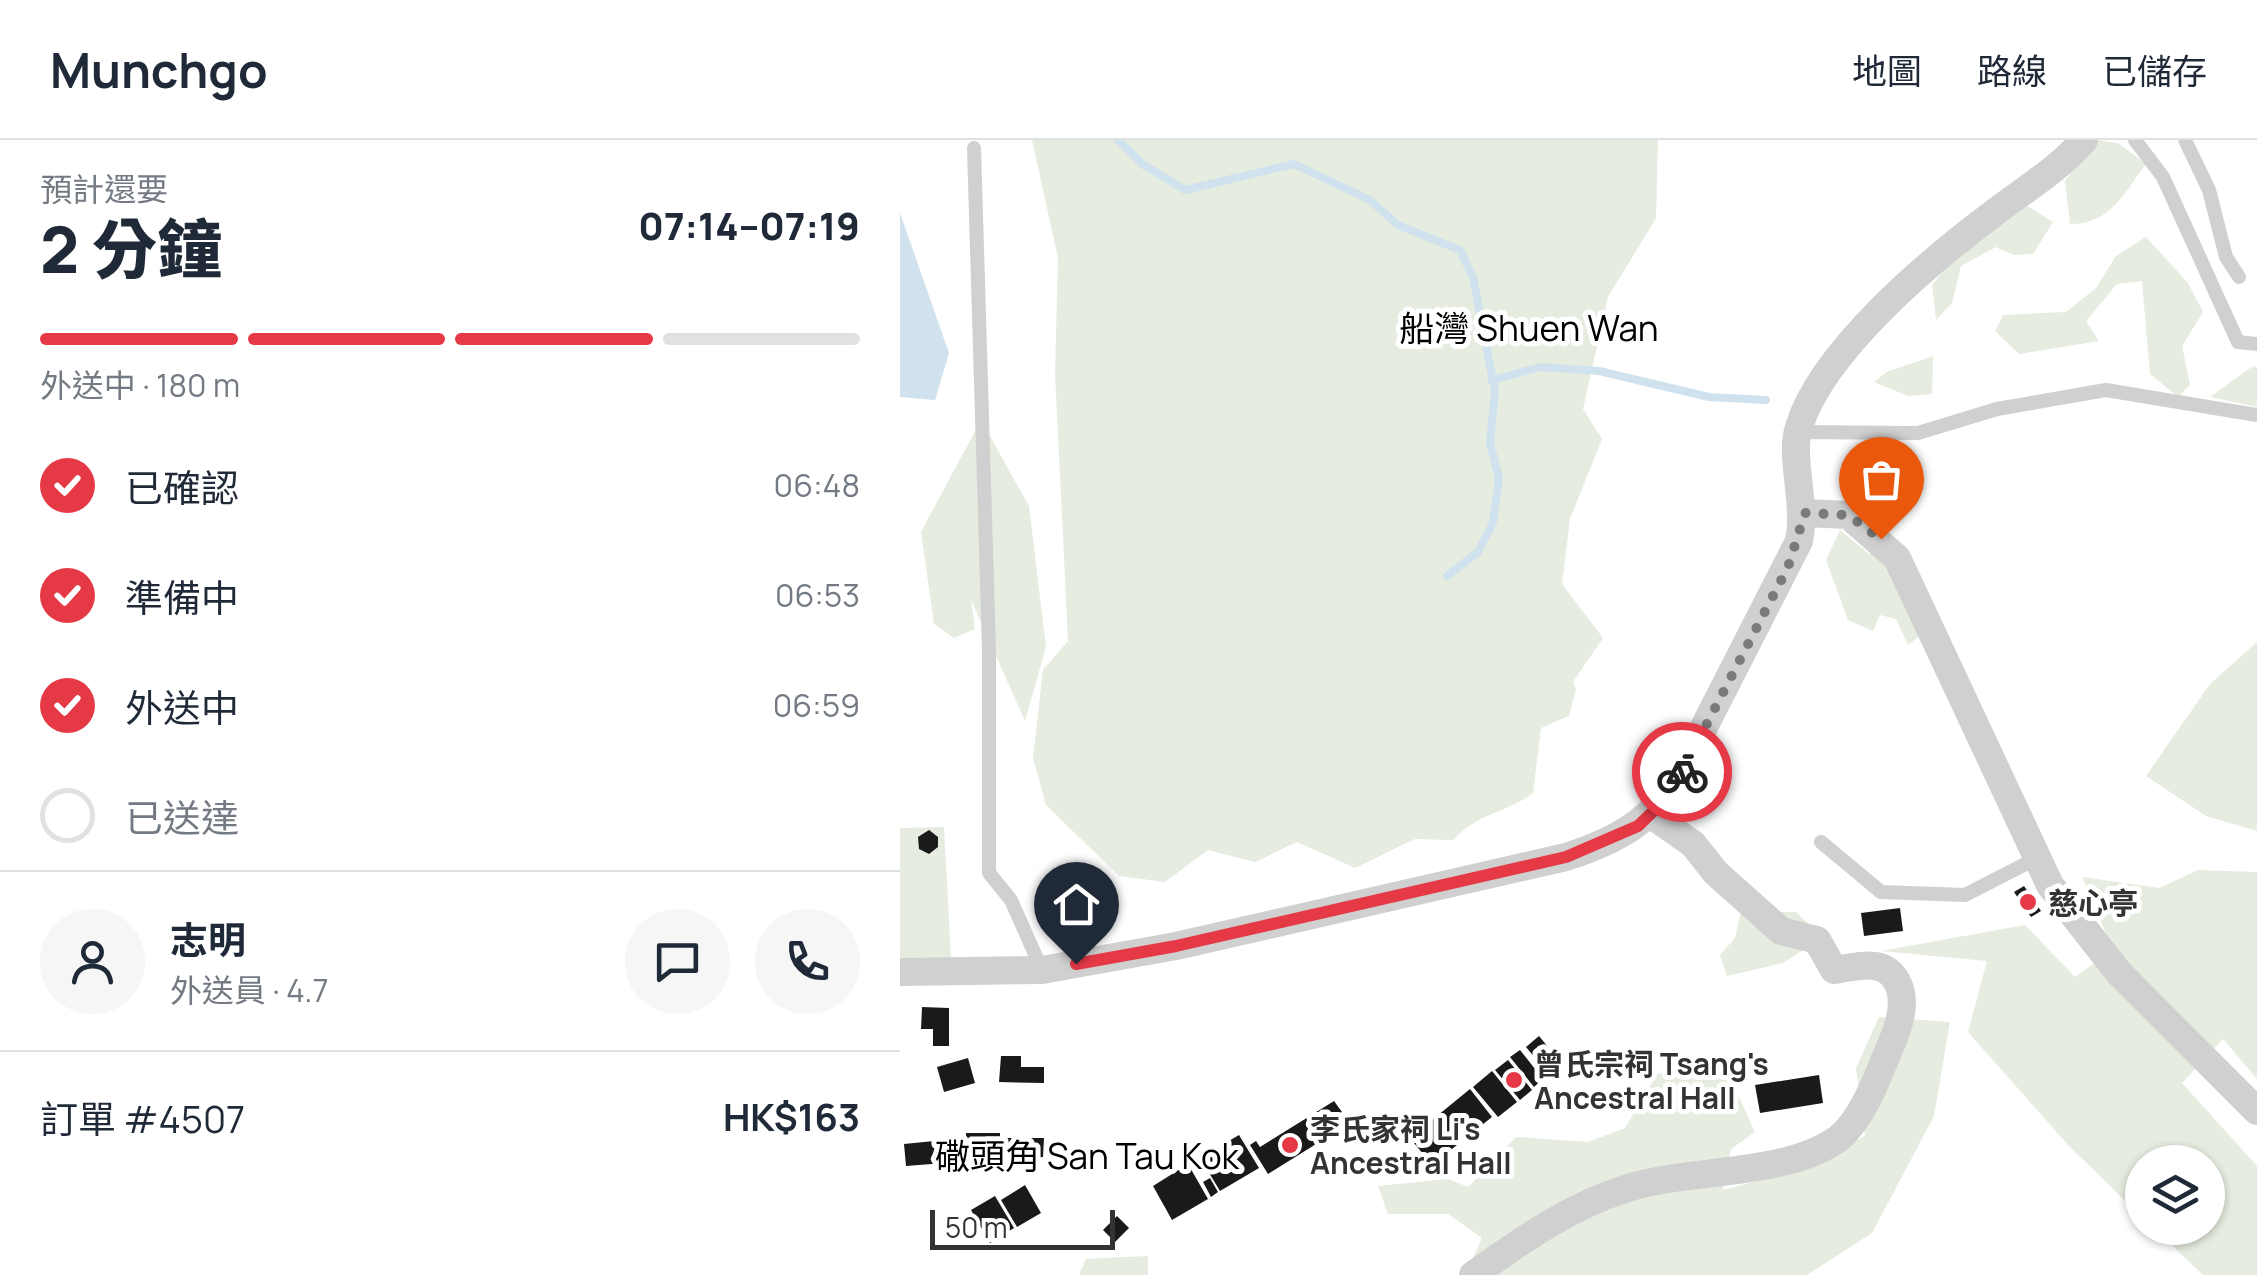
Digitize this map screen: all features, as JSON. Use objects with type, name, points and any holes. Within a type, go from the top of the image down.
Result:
[{"type":"street","points":[[900,972],[1042,970],[1176,946],[1566,857],[1612,841],[1650,814],[1680,774],[1799,541],[1805,513],[1797,432],[1808,402],[1827,373],[1903,288],[2084,140]]},
{"type":"street","points":[[1805,513],[1848,515],[1881,539],[1897,558],[2037,858],[2076,923],[2119,973],[2257,1111]]},
{"type":"street","points":[[1473,1275],[1549,1222],[1622,1190],[1656,1180],[1762,1164],[1813,1151],[1840,1137],[1860,1110],[1898,1026],[1902,992],[1893,973],[1876,964],[1834,970],[1817,940],[1781,931],[1716,873],[1693,844],[1650,814]]},
{"type":"lane","points":[[2135,140],[2162,177],[2238,342],[2257,344]]},
{"type":"lane","points":[[2185,140],[2209,190],[2226,257],[2239,277]]},
{"type":"lane","points":[[974,148],[989,650],[988,873],[1011,900],[1042,970]]},
{"type":"lane","points":[[1797,432],[1918,432],[1997,409],[2106,390],[2257,415]]},
{"type":"lane","points":[[1821,842],[1880,892],[1964,894],[2037,858]]},
{"type":"shaded area","points":[[1032,140],[1658,140],[1656,218],[1608,297],[1583,409],[1602,439],[1570,519],[1562,584],[1603,638],[1573,682],[1576,689],[1569,716],[1541,728],[1533,793],[1483,818],[1453,840],[1415,839],[1355,868],[1297,842],[1255,862],[1208,850],[1165,882],[1119,876],[1046,805],[1033,758],[1043,670],[1068,641],[1055,373],[1058,258]]},
{"type":"shaded area","points":[[2096,140],[2118,143],[2146,164],[2106,213],[2084,223],[2070,224],[2065,181]]},
{"type":"shaded area","points":[[2023,203],[2053,222],[2033,254],[2014,255],[1996,247],[1961,266],[1952,303],[1936,320],[1932,285],[1958,252]]},
{"type":"shaded area","points":[[2146,237],[2188,283],[2203,312],[2182,346],[2190,385],[2178,397],[2150,374],[2142,281],[2117,284],[2086,321],[2099,341],[2019,354],[1995,331],[2003,315],[2066,312],[2096,288],[2116,256]]},
{"type":"shaded area","points":[[1933,356],[1932,394],[1908,396],[1874,382],[1887,372]]},
{"type":"shaded area","points":[[2257,367],[2257,407],[2210,397]]},
{"type":"shaded area","points":[[981,420],[1029,506],[1046,647],[1025,721],[971,600],[975,629],[954,638],[934,624],[921,532]]},
{"type":"shaded area","points":[[1840,530],[1869,554],[1894,547],[1937,622],[1908,645],[1896,619],[1880,615],[1873,631],[1848,620],[1826,560]]},
{"type":"shaded area","points":[[2257,642],[2257,831],[2206,816],[2146,776],[2210,684]]},
{"type":"shaded area","points":[[1700,760],[1701,802],[1688,802],[1669,780]]},
{"type":"shaded area","points":[[944,827],[951,959],[900,959],[900,828]]},
{"type":"shaded area","points":[[2198,870],[2257,872],[2257,1079],[2223,1039],[2182,1083],[2257,1166],[2257,1275],[2203,1275],[2172,1245],[2225,1245],[2225,1145],[2125,1145],[2125,1200],[2068,1145],[1968,1032],[1987,961],[1881,951],[2025,925],[2075,977],[2113,950],[2082,877],[2159,888]]},
{"type":"shaded area","points":[[1742,906],[1767,912],[1796,912],[1810,925],[1808,947],[1783,963],[1727,976],[1720,955],[1735,938]]},
{"type":"shaded area","points":[[1879,1017],[1950,1022],[1934,1116],[1872,1233],[1807,1275],[1465,1275],[1482,1238],[1448,1214],[1388,1214],[1378,1186],[1448,1179],[1468,1187],[1516,1137],[1588,1142],[1625,1128],[1657,1074],[1721,1058],[1755,1132],[1731,1149],[1723,1190],[1786,1173],[1865,1136],[1856,1068]]},
{"type":"shaded area","points":[[1148,1256],[1148,1275],[1079,1275],[1086,1259]]},
{"type":"water","points":[[900,213],[949,353],[935,400],[900,397]]},
{"type":"building","points":[[929,830],[938,837],[938,847],[929,854],[919,849],[918,837]]},
{"type":"building","name":"慈心亭","points":[[2024,886],[2041,911],[2031,917],[2014,892]]},
{"type":"building","points":[[1900,908],[1903,931],[1864,936],[1861,913]]},
{"type":"building","points":[[922,1007],[949,1008],[949,1046],[933,1046],[933,1029],[921,1029]]},
{"type":"building","points":[[1539,1036],[1562,1064],[1549,1075],[1526,1047]]},
{"type":"building","points":[[1520,1050],[1543,1079],[1534,1087],[1510,1057]]},
{"type":"building","points":[[1001,1056],[1021,1056],[1021,1067],[1044,1067],[1044,1083],[999,1082]]},
{"type":"building","points":[[968,1058],[975,1083],[944,1092],[937,1067]]},
{"type":"building","name":"曾氏宗祠 Tsang's Ancestral Hall","points":[[1508,1060],[1532,1090],[1520,1100],[1495,1070]]},
{"type":"building","points":[[1492,1071],[1517,1102],[1498,1117],[1473,1087]]},
{"type":"building","points":[[1819,1075],[1823,1103],[1760,1113],[1755,1085]]},
{"type":"building","points":[[1470,1089],[1492,1117],[1432,1165],[1410,1138]]},
{"type":"building","points":[[1334,1101],[1342,1112],[1322,1125],[1329,1136],[1268,1174],[1250,1145],[1256,1141],[1260,1147]]},
{"type":"building","points":[[966,1133],[1000,1133],[1000,1161],[974,1162],[973,1148],[966,1148]]},
{"type":"building","points":[[1239,1135],[1259,1168],[1220,1191],[1200,1158]]},
{"type":"building","points":[[1007,1138],[1044,1138],[1043,1157],[1007,1160]]},
{"type":"building","points":[[944,1140],[945,1163],[906,1166],[904,1144]]},
{"type":"building","points":[[1188,1164],[1208,1199],[1172,1220],[1153,1186]]},
{"type":"building","points":[[1210,1178],[1218,1192],[1211,1197],[1203,1182]]},
{"type":"building","points":[[1025,1185],[1041,1213],[1017,1227],[1001,1200]]},
{"type":"building","points":[[995,1196],[1014,1228],[990,1243],[971,1210]]},
{"type":"building","points":[[1117,1216],[1129,1228],[1115,1242],[1103,1230]]},
{"type":"waterway","points":[[1118,140],[1142,164],[1185,190],[1294,164],[1370,200],[1398,225],[1460,250],[1473,277],[1495,391],[1490,443],[1499,478],[1493,523],[1478,552],[1447,576]]},
{"type":"waterway","points":[[1492,380],[1540,367],[1599,371],[1709,397],[1766,400]]},
{"type":"way so far","points":[[1682,772],[1788,567],[1805,513],[1848,515],[1881,539]]},
{"type":"place","name":"慈心亭","points":[[2028,902]]},
{"type":"place","name":"曾氏宗祠 Tsang's Ancestral Hall","points":[[1514,1080]]},
{"type":"place","name":"李氏家祠 Li's Ancestral Hall","points":[[1290,1145]]},
{"type":"district","name":"船灣 Shuen Wan","points":[[1529,328]]},
{"type":"district","name":"䃟頭角 San Tau Kok","points":[[1087,1156]]},
{"type":"route","points":[[1076,964],[1176,946],[1592,849],[1638,826],[1666,799],[1682,772]]}]
